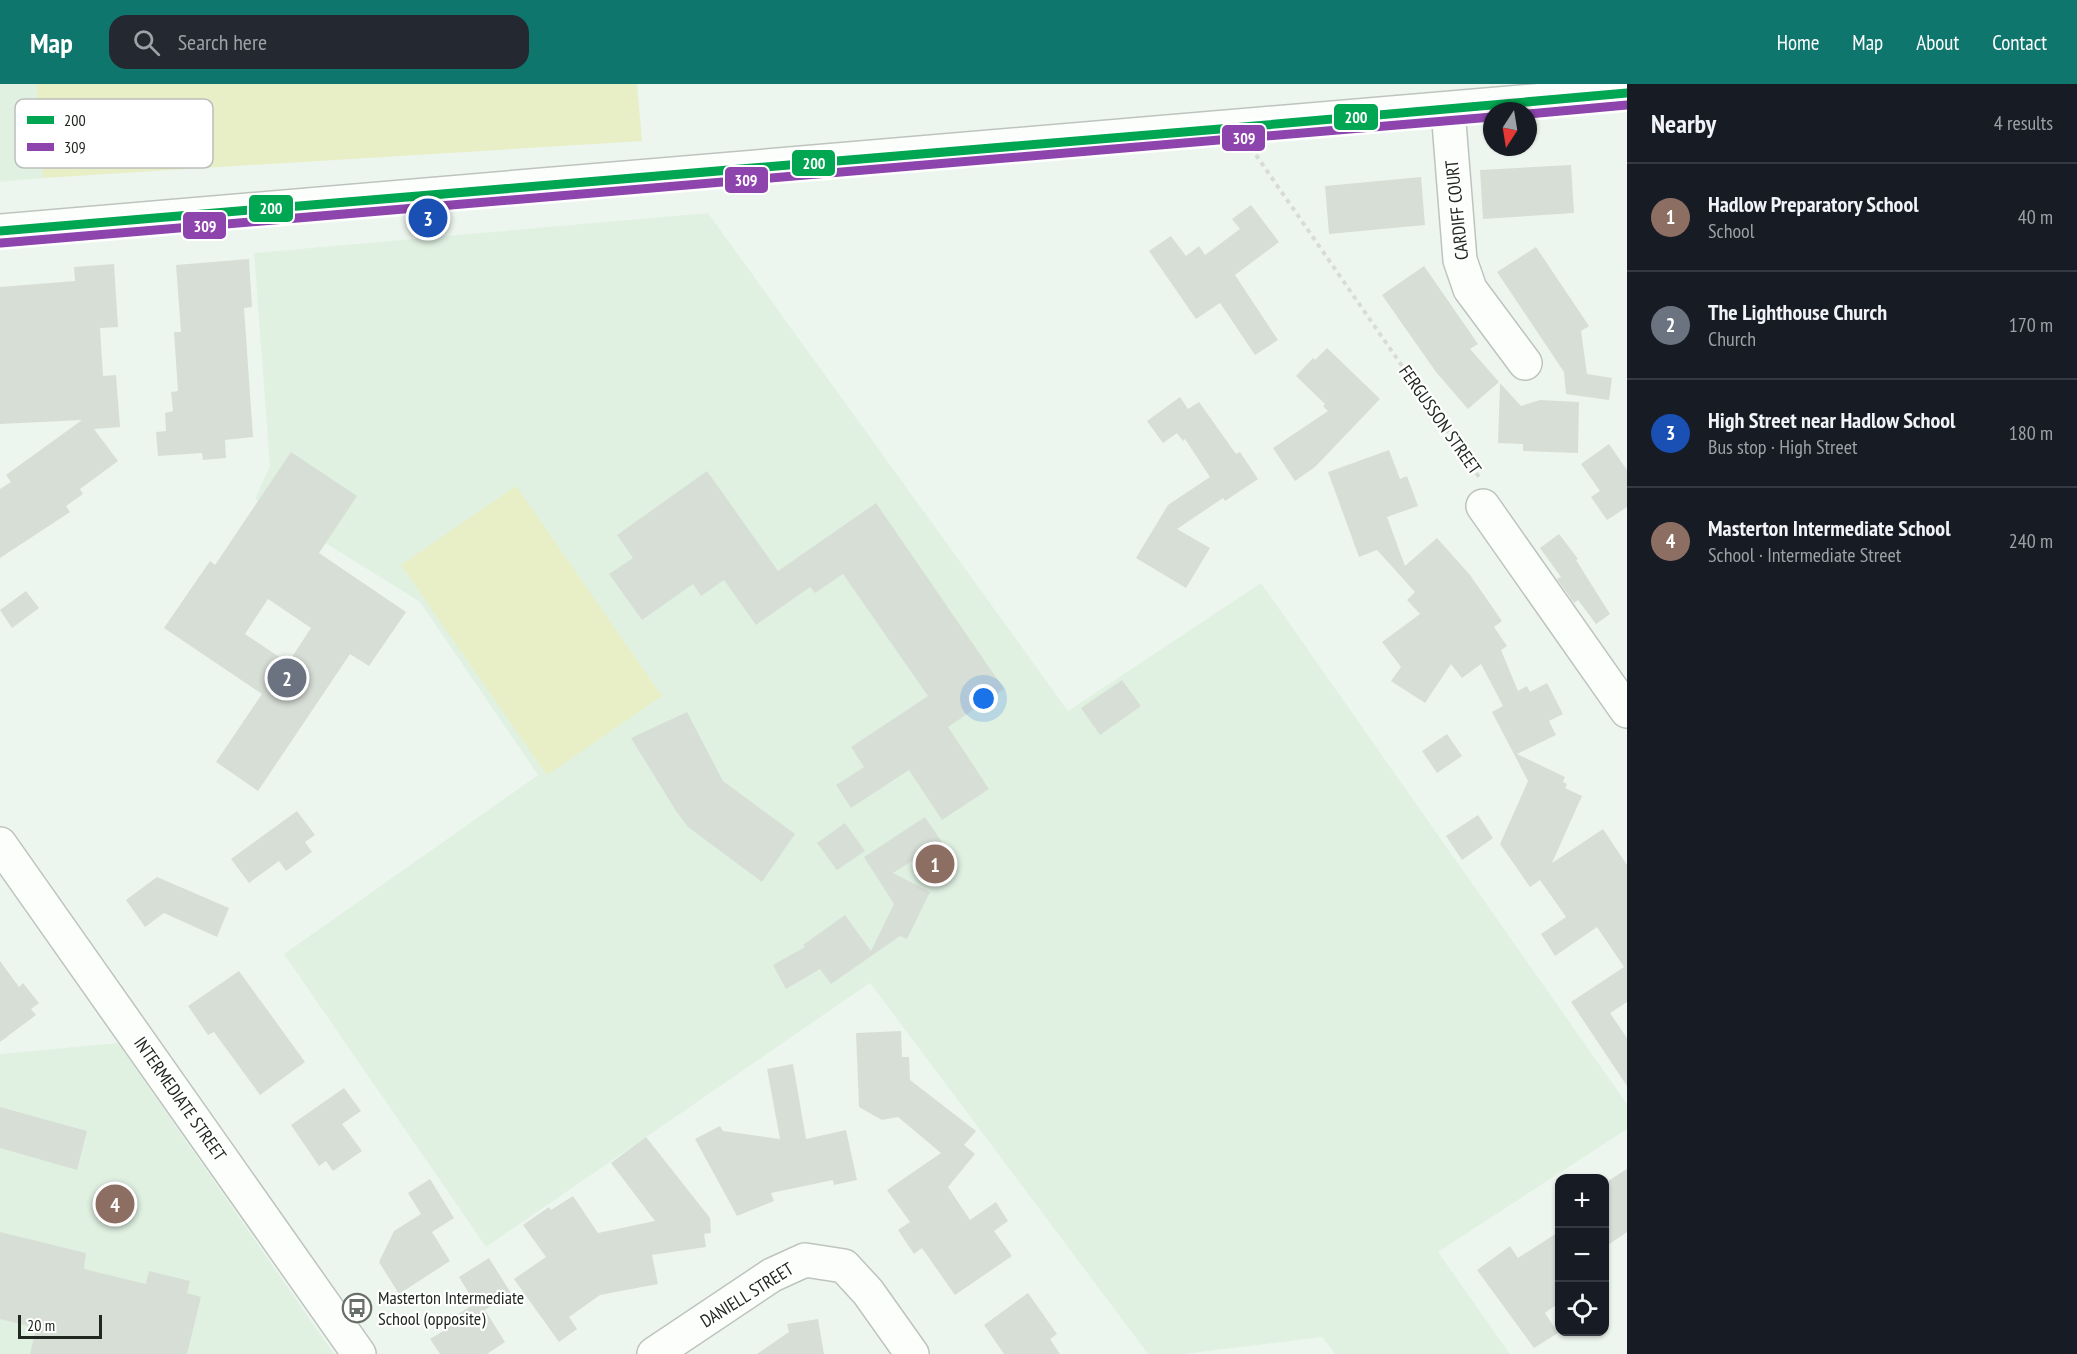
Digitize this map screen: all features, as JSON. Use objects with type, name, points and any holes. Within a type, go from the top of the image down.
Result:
[{"type":"main road","points":[[0,231],[1448,110],[1619,90]]},
{"type":"main road","name":"CARDIFF COURT","points":[[1448,110],[1460,260],[1470,289],[1525,363]]},
{"type":"main road","points":[[1483,506],[1627,711]]},
{"type":"main road","name":"INTERMEDIATE STREET","points":[[0,844],[359,1354]]},
{"type":"main road","name":"DANIELL STREET","points":[[654,1354],[772,1275],[805,1260],[844,1266],[868,1292],[912,1354]]},
{"type":"path","name":"FERGUSSON STREET","points":[[1237,127],[1491,494],[1483,506]]},
{"type":"shaded area","points":[[0,84],[36,84],[37,99],[15,99],[15,168],[42,168],[43,178],[0,182]]},
{"type":"shaded area","points":[[708,213],[1068,711],[1261,583],[1627,1104],[1627,1129],[1438,1252],[1510,1354],[1335,1354],[1322,1337],[1184,1354],[1148,1354],[870,983],[486,1247],[284,954],[538,775],[420,602],[255,499],[270,466],[254,253]]},
{"type":"shaded area","points":[[118,1043],[334,1354],[0,1354],[0,1054]]},
{"type":"green space","points":[[36,84],[637,84],[642,141],[213,167],[213,99],[37,99]]},
{"type":"green space","points":[[42,168],[205,168],[43,178]]},
{"type":"green space","points":[[516,486],[662,696],[547,775],[401,565]]},
{"type":"building","points":[[1571,165],[1574,213],[1483,219],[1480,170]]},
{"type":"building","points":[[1421,177],[1425,225],[1329,234],[1325,186]]},
{"type":"building","points":[[1251,205],[1279,242],[1235,275],[1278,340],[1255,355],[1220,303],[1196,319],[1149,251],[1171,236],[1186,256],[1199,246],[1205,255],[1240,229],[1232,219]]},
{"type":"building","points":[[1536,247],[1589,326],[1581,331],[1587,374],[1612,378],[1609,400],[1566,394],[1564,372],[1497,272]]},
{"type":"building","points":[[249,259],[252,307],[244,308],[253,437],[225,440],[226,458],[203,460],[202,453],[158,456],[156,432],[166,431],[165,413],[173,411],[171,392],[178,391],[174,332],[181,332],[176,265]]},
{"type":"building","points":[[114,264],[118,327],[100,328],[103,376],[116,375],[120,427],[94,429],[118,461],[80,489],[83,494],[66,506],[70,512],[0,558],[0,489],[11,482],[6,475],[82,420],[0,424],[0,287],[75,281],[74,267]]},
{"type":"building","points":[[1424,266],[1478,344],[1470,349],[1499,382],[1468,409],[1436,372],[1382,295]]},
{"type":"building","points":[[1327,348],[1380,399],[1315,467],[1295,481],[1273,448],[1328,411],[1323,406],[1325,404],[1296,376],[1313,358],[1315,360]]},
{"type":"building","points":[[1500,383],[1521,406],[1540,400],[1579,402],[1578,453],[1523,451],[1523,444],[1498,443]]},
{"type":"building","points":[[1180,397],[1188,409],[1199,402],[1236,454],[1240,452],[1258,479],[1225,501],[1223,498],[1177,529],[1210,548],[1186,588],[1136,558],[1168,505],[1210,477],[1185,439],[1183,441],[1177,433],[1163,443],[1147,421]]},
{"type":"building","points":[[1609,444],[1627,470],[1627,507],[1607,520],[1591,497],[1600,491],[1581,464]]},
{"type":"building","points":[[1389,450],[1400,479],[1407,476],[1418,506],[1387,517],[1405,566],[1437,538],[1470,575],[1502,621],[1494,627],[1507,646],[1501,650],[1518,691],[1527,686],[1530,692],[1547,683],[1563,714],[1549,721],[1556,735],[1517,754],[1565,777],[1563,782],[1567,784],[1565,788],[1582,796],[1552,863],[1603,829],[1627,865],[1627,1002],[1610,1013],[1627,1038],[1627,1086],[1571,1002],[1624,967],[1597,927],[1555,956],[1541,934],[1566,917],[1540,880],[1530,887],[1500,844],[1528,781],[1492,712],[1503,706],[1481,664],[1462,678],[1451,664],[1425,703],[1391,681],[1401,667],[1382,642],[1420,614],[1407,600],[1415,592],[1377,550],[1359,557],[1328,472]]},
{"type":"building","points":[[291,452],[357,496],[319,553],[406,612],[369,666],[350,654],[258,791],[216,762],[262,694],[164,628],[210,561],[215,565]],"holes":[[[268,599],[311,628],[288,663],[245,634]]]},
{"type":"building","points":[[707,471],[778,571],[876,503],[1004,689],[948,727],[989,789],[942,820],[909,770],[851,808],[836,785],[864,767],[851,747],[928,696],[843,574],[815,593],[810,587],[756,625],[724,580],[701,596],[693,584],[642,620],[609,574],[633,558],[617,535]]},
{"type":"building","points":[[1559,534],[1578,559],[1576,560],[1610,614],[1596,624],[1578,600],[1574,603],[1557,579],[1561,577],[1540,548]]},
{"type":"building","points":[[26,591],[39,608],[12,628],[0,610]]},
{"type":"building","points":[[1122,680],[1141,706],[1100,735],[1081,708]]},
{"type":"building","points":[[687,712],[723,781],[795,834],[762,882],[688,827],[631,738]]},
{"type":"building","points":[[1447,734],[1462,756],[1437,773],[1422,751]]},
{"type":"building","points":[[297,811],[315,835],[305,842],[312,852],[286,871],[279,861],[249,883],[231,859]]},
{"type":"building","points":[[1478,815],[1493,838],[1462,860],[1446,836]]},
{"type":"building","points":[[925,817],[942,842],[893,873],[930,892],[907,939],[900,936],[831,984],[820,969],[786,989],[773,965],[805,947],[803,945],[845,915],[871,951],[894,904],[864,857]]},
{"type":"building","points":[[845,823],[865,851],[837,870],[817,843]]},
{"type":"building","points":[[157,877],[229,908],[217,937],[164,913],[145,927],[126,900]]},
{"type":"building","points":[[0,961],[19,987],[23,983],[39,1003],[31,1009],[36,1015],[0,1042]]},
{"type":"building","points":[[239,971],[305,1062],[260,1095],[214,1032],[208,1035],[188,1006]]},
{"type":"building","points":[[901,1031],[902,1057],[909,1057],[910,1080],[976,1131],[964,1145],[975,1154],[948,1187],[970,1220],[996,1202],[1008,1221],[994,1231],[1012,1256],[955,1295],[922,1248],[914,1254],[898,1230],[910,1222],[887,1190],[941,1153],[898,1117],[882,1120],[859,1107],[856,1033]]},
{"type":"building","points":[[793,1064],[806,1139],[846,1130],[857,1180],[834,1185],[833,1180],[771,1193],[774,1201],[737,1216],[695,1139],[720,1126],[723,1131],[780,1139],[767,1069]]},
{"type":"building","points":[[344,1088],[361,1111],[342,1124],[362,1151],[333,1171],[326,1161],[319,1166],[291,1125]]},
{"type":"building","points":[[0,1107],[87,1131],[77,1170],[0,1148]]},
{"type":"building","points":[[646,1137],[710,1218],[711,1233],[704,1234],[706,1247],[652,1255],[658,1284],[600,1295],[569,1317],[577,1329],[559,1342],[514,1279],[546,1257],[523,1225],[549,1207],[551,1210],[573,1196],[598,1233],[655,1221],[611,1163]]},
{"type":"building","points":[[1627,1169],[1627,1232],[1609,1244],[1609,1228],[1609,1180]]},
{"type":"building","points":[[430,1179],[454,1218],[432,1232],[450,1261],[399,1294],[379,1262],[394,1231],[421,1214],[408,1193]]},
{"type":"building","points":[[0,1232],[86,1253],[84,1269],[146,1284],[149,1271],[190,1281],[187,1293],[201,1297],[187,1354],[30,1354],[36,1328],[0,1319]]},
{"type":"building","points":[[1555,1234],[1555,1306],[1545,1313],[1555,1328],[1555,1335],[1534,1348],[1477,1270],[1510,1246],[1518,1258]]},
{"type":"building","points":[[489,1258],[511,1293],[485,1310],[505,1342],[487,1354],[440,1354],[430,1339],[445,1330],[442,1325],[475,1303],[459,1277]]},
{"type":"building","points":[[1028,1293],[1057,1334],[1050,1339],[1060,1354],[1004,1354],[984,1325]]},
{"type":"building","points":[[818,1319],[824,1354],[757,1354],[789,1332],[787,1324]]},
{"type":"transit line","name":"200","points":[[0,231],[1627,93]]},
{"type":"transit line","name":"309","points":[[1537,113],[1627,105]]},
{"type":"transit line","name":"309","points":[[1,243],[1483,118]]},
{"type":"place","name":"High Street near Hadlow School","points":[[428,218]]},
{"type":"place","name":"The Lighthouse Church","points":[[287,678]]},
{"type":"place","name":"Hadlow Preparatory School","points":[[935,864]]},
{"type":"place","name":"Masterton Intermediate School","points":[[115,1204]]},
{"type":"place","name":"Masterton Intermediate School (opposite)","points":[[357,1308]]}]
